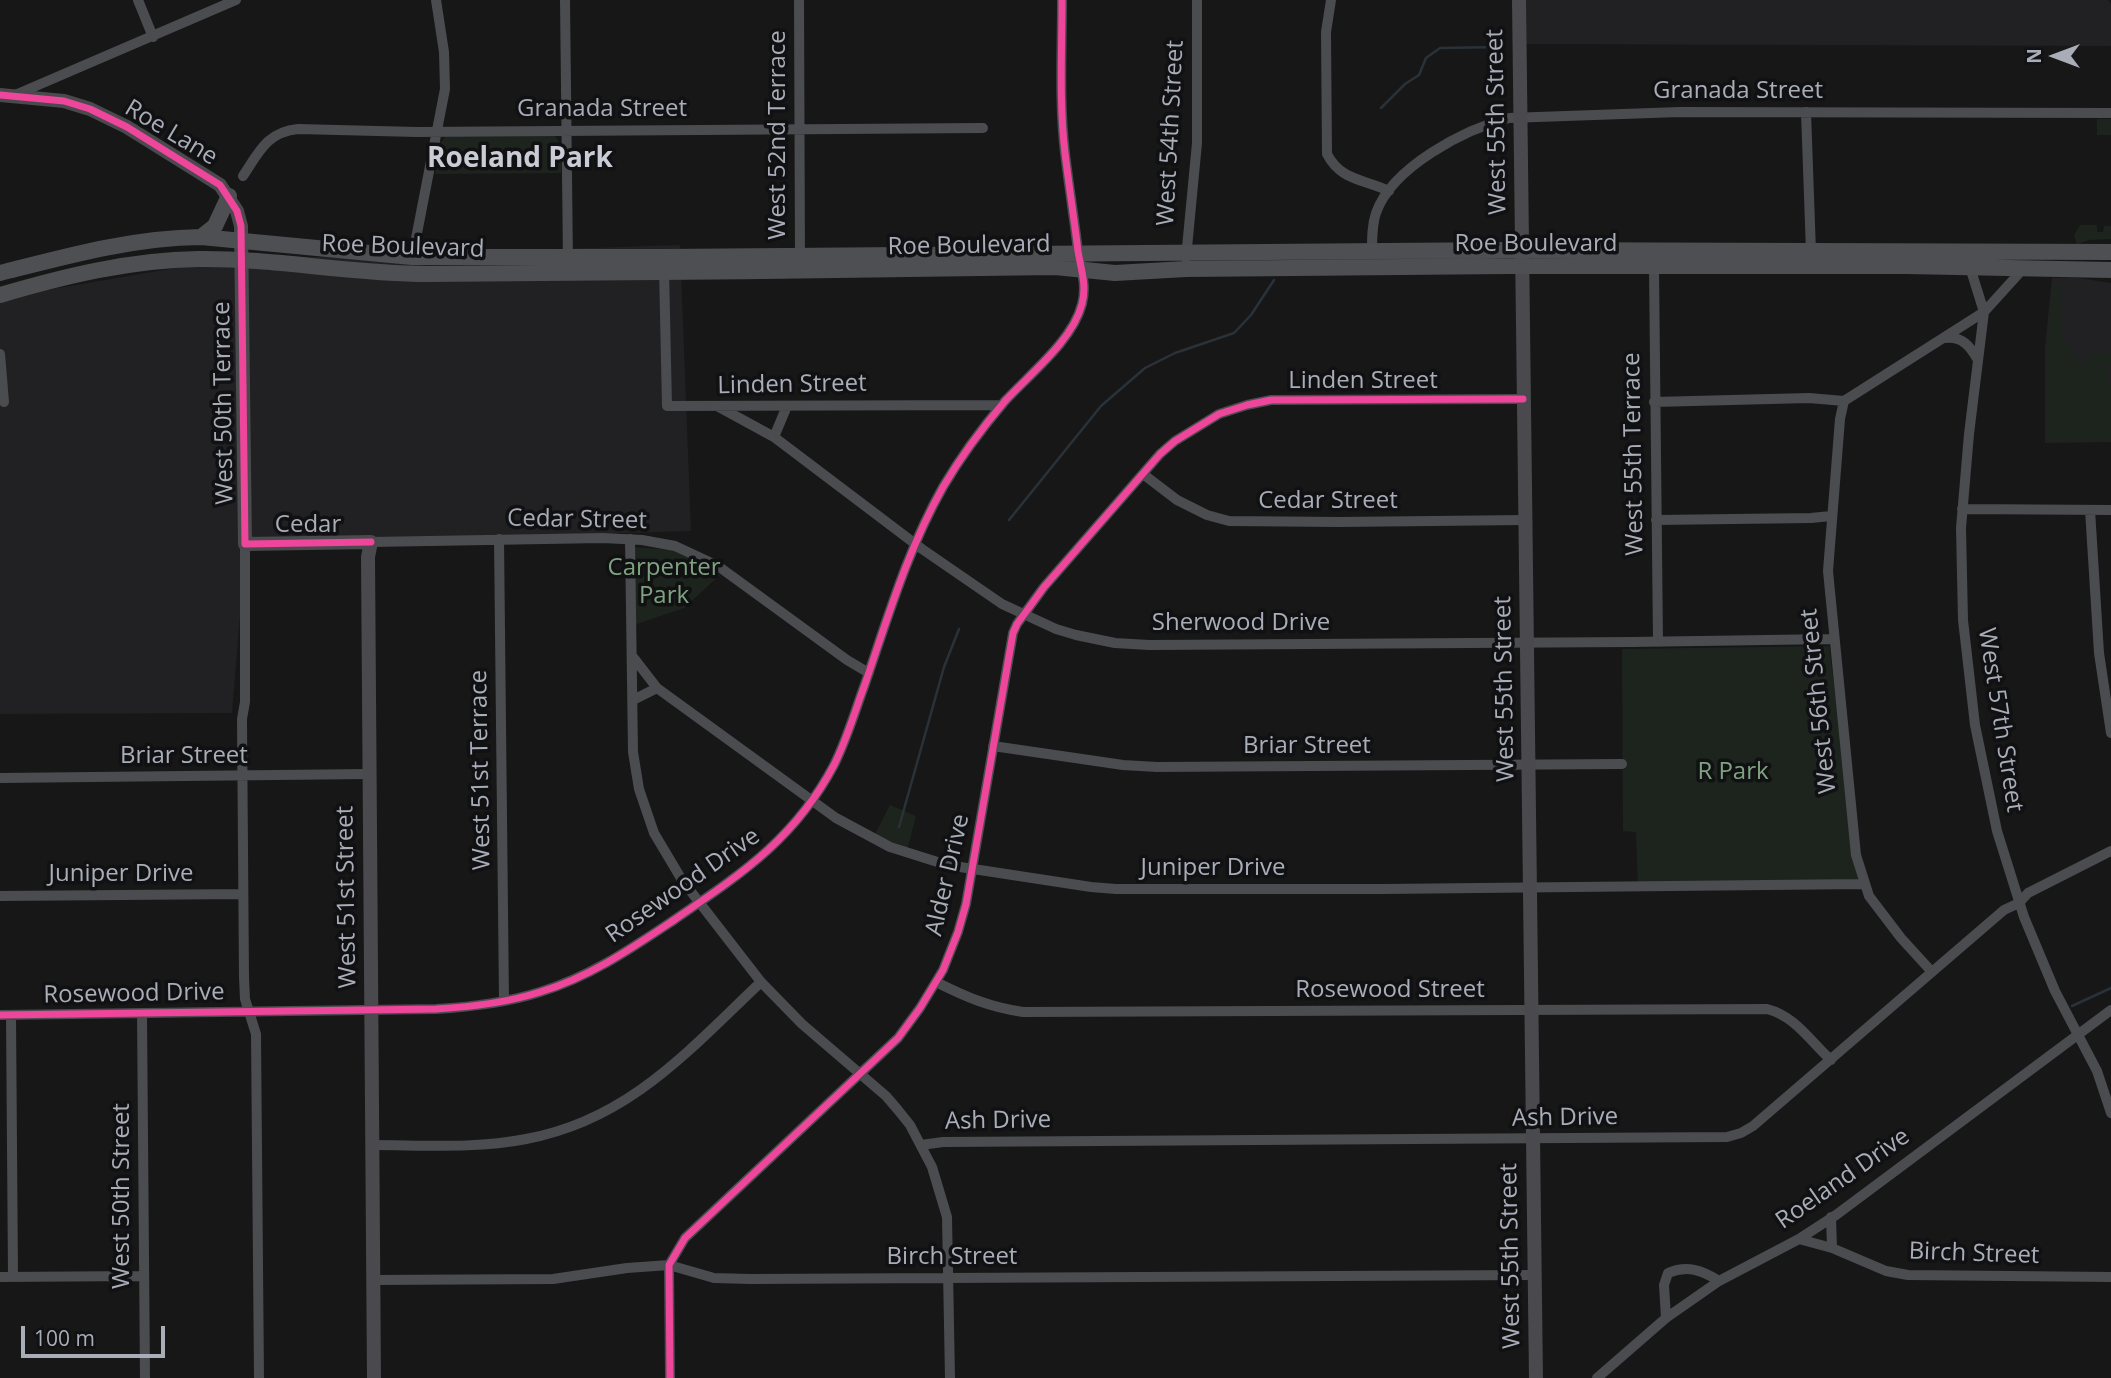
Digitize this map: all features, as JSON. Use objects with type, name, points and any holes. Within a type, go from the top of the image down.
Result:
[{"type":"main road","points":[[201,237],[215,226],[229,196]]},
{"type":"main road","name":"Roe Boulevard","points":[[0,274],[134,241],[201,237],[412,265]]},
{"type":"main road","name":"Roe Boulevard","points":[[0,295],[66,276],[120,265],[196,259],[412,265],[800,264],[1055,267],[1080,262],[1115,273],[1186,261],[1372,251],[1654,267],[1905,266],[2111,252]]},
{"type":"main road","name":"Roe Boulevard","points":[[1186,261],[1811,252],[1969,261],[2023,269],[2111,270]]},
{"type":"street","points":[[138,0],[153,37]]},
{"type":"street","points":[[7,95],[153,37],[236,0]]},
{"type":"street","points":[[412,265],[445,89],[443,42],[436,0]]},
{"type":"street","points":[[565,0],[567,265]]},
{"type":"street","name":"West 52nd Terrace","points":[[799,0],[800,264]]},
{"type":"street","name":"Rosewood Drive","points":[[5,1015],[436,1009],[474,1007],[504,1001],[569,982],[606,964],[699,904],[760,859],[792,828],[835,763],[902,575],[919,532],[945,484],[1002,405],[1075,326],[1083,300],[1085,281],[1065,149],[1062,0]]},
{"type":"street","name":"West 54th Street","points":[[1186,261],[1198,120],[1197,0]]},
{"type":"street","points":[[1331,0],[1326,32],[1327,154],[1334,167],[1344,175],[1389,191],[1376,214],[1372,251]]},
{"type":"street","name":"West 55th Street","points":[[1519,0],[1535,1378]]},
{"type":"street","name":"Roe Lane","points":[[7,95],[64,101],[103,115],[213,179],[229,196],[237,211],[241,261]]},
{"type":"street","points":[[1806,112],[1811,252]]},
{"type":"street","name":"Granada Street","points":[[1389,191],[1398,179],[1451,141],[1483,124],[1520,116],[1806,112],[2111,113]]},
{"type":"street","name":"Granada Street","points":[[243,176],[271,136],[284,130],[984,128]]},
{"type":"street","name":"West 50th Terrace","points":[[241,261],[245,544],[243,894],[245,999],[256,1034],[259,1378]]},
{"type":"street","name":"West 57th Street","points":[[1969,261],[1984,312],[1962,509],[1961,566],[1968,681],[1986,785],[2019,903],[2049,978],[2097,1071],[2111,1113]]},
{"type":"street","name":"Linden Street","points":[[664,265],[667,407],[1002,405]]},
{"type":"street","name":"West 55th Terrace","points":[[1654,267],[1658,642]]},
{"type":"street","points":[[1654,402],[1809,398],[1844,401],[1984,312],[2023,269]]},
{"type":"street","points":[[1941,339],[1953,337],[1966,342],[1979,362]]},
{"type":"street","points":[[0,354],[4,402]]},
{"type":"street","name":"Linden Street","points":[[1143,474],[1168,447],[1194,428],[1219,414],[1247,405],[1271,401],[1523,399]]},
{"type":"street","name":"West 56th Street","points":[[1844,401],[1840,419],[1828,571],[1856,855],[1863,884],[1881,913],[1932,972]]},
{"type":"street","points":[[774,438],[787,406]]},
{"type":"street","name":"Sherwood Drive","points":[[719,407],[774,438],[980,590],[1024,615],[1056,629],[1115,643],[1527,643],[1834,639]]},
{"type":"street","name":"Cedar Street","points":[[1143,474],[1177,500],[1207,515],[1229,521],[1525,520]]},
{"type":"street","name":"Alder Drive","points":[[669,1265],[685,1238],[898,1038],[936,982],[958,932],[973,869],[1013,633],[1044,587],[1143,474]]},
{"type":"street","points":[[1962,509],[2111,510]]},
{"type":"street","points":[[2090,510],[2099,653],[2111,733]]},
{"type":"street","points":[[1656,520],[1831,516]]},
{"type":"street","name":"West 51st Terrace","points":[[499,539],[504,1001]]},
{"type":"street","points":[[630,539],[633,752],[639,789],[648,819],[670,862],[699,904],[761,982],[802,1024],[898,1110],[921,1145],[942,1192],[947,1217],[950,1378]]},
{"type":"street","name":"Cedar Street","points":[[371,542],[630,539],[675,546],[707,559],[846,660],[869,673]]},
{"type":"street","name":"Cedar","points":[[245,544],[371,542]]},
{"type":"street","name":"West 51st Street","points":[[371,542],[368,557],[374,1378]]},
{"type":"street","name":"Juniper Drive","points":[[633,657],[657,688],[848,826],[890,847],[947,865],[1116,889],[1863,884]]},
{"type":"street","points":[[633,700],[657,688]]},
{"type":"street","name":"Briar Street","points":[[993,746],[1123,765],[1157,767],[1622,764]]},
{"type":"street","name":"Briar Street","points":[[0,778],[369,774]]},
{"type":"street","name":"Ash Drive","points":[[921,1145],[943,1142],[1727,1137],[1753,1126],[2028,893],[2111,851]]},
{"type":"street","name":"Juniper Drive","points":[[0,896],[243,894]]},
{"type":"street","points":[[372,1145],[497,1143],[549,1134],[592,1119],[651,1084],[761,982]]},
{"type":"street","name":"Rosewood Street","points":[[936,982],[995,1008],[1023,1012],[1767,1009],[1781,1012],[1791,1020],[1830,1060]]},
{"type":"street","name":"Roeland Drive","points":[[1597,1378],[1608,1373],[1666,1318],[1719,1281],[1799,1239],[1832,1217],[2111,1010]]},
{"type":"street","name":"West 50th Street","points":[[142,1013],[145,1378]]},
{"type":"street","points":[[5,1015],[13,1277]]},
{"type":"street","points":[[1832,1217],[1832,1248]]},
{"type":"street","name":"Birch Street","points":[[1799,1239],[1832,1248],[1864,1264],[1908,1275],[2111,1278]]},
{"type":"street","points":[[669,1265],[670,1378]]},
{"type":"street","name":"Birch Street","points":[[373,1280],[553,1279],[626,1268],[669,1265],[714,1278],[1534,1275]]},
{"type":"street","points":[[1666,1318],[1664,1285],[1668,1273],[1676,1270],[1703,1271],[1719,1281]]},
{"type":"street","points":[[0,1277],[144,1276]]},
{"type":"shaded area","points":[[1525,0],[2108,0],[2111,4],[2111,46],[1526,44]]},
{"type":"shaded area","points":[[680,245],[691,531],[246,544],[232,713],[0,714],[0,298],[222,260]]},
{"type":"shaded area","points":[[2052,278],[2079,278],[2111,283],[2111,442],[2045,443],[2045,348]]},
{"type":"green space","points":[[2097,119],[2111,119],[2111,135],[2097,135]]},
{"type":"green space","points":[[446,136],[555,136],[561,145],[561,173],[435,174],[441,142]]},
{"type":"green space","points":[[2080,225],[2097,225],[2097,232],[2103,232],[2104,226],[2111,226],[2111,239],[2089,240],[2077,244],[2074,235]]},
{"type":"green space","points":[[2054,283],[2061,284],[2062,340],[2085,365],[2091,359],[2085,353],[2111,353],[2111,362],[2107,363],[2107,379],[2111,380],[2111,441],[2047,442],[2048,338]]},
{"type":"green space","name":"Carpenter Park","points":[[632,547],[674,550],[720,575],[684,608],[634,625]]},
{"type":"green space","name":"R Park","points":[[1829,646],[1856,855],[1863,884],[1638,887],[1636,832],[1623,831],[1622,649]]},
{"type":"green space","points":[[890,805],[916,816],[907,851],[874,836]]},
{"type":"waterway","points":[[1381,108],[1405,84],[1419,75],[1426,58],[1440,48],[1500,47]]},
{"type":"waterway","points":[[1009,520],[1101,406],[1145,368],[1175,353],[1234,333],[1251,315],[1274,280]]},
{"type":"waterway","points":[[899,827],[944,667],[959,629]]},
{"type":"waterway","points":[[2072,1006],[2111,988]]},
{"type":"cycle path","points":[[0,1015],[436,1009],[514,999],[558,986],[610,961],[699,903],[744,870],[784,834],[819,791],[834,765],[851,725],[909,559],[943,487],[964,454],[1005,401],[1061,343],[1082,304],[1084,284],[1063,134],[1062,0]]},
{"type":"cycle path","points":[[0,95],[64,101],[90,109],[127,127],[220,185],[237,211],[241,226],[245,544],[371,542]]},
{"type":"cycle path","points":[[670,1378],[669,1265],[685,1238],[898,1038],[943,970],[966,904],[1013,633],[1044,587],[1160,454],[1175,441],[1219,414],[1271,400],[1523,399]]},
{"type":"district","name":"Roeland Park","points":[[520,159]]}]
